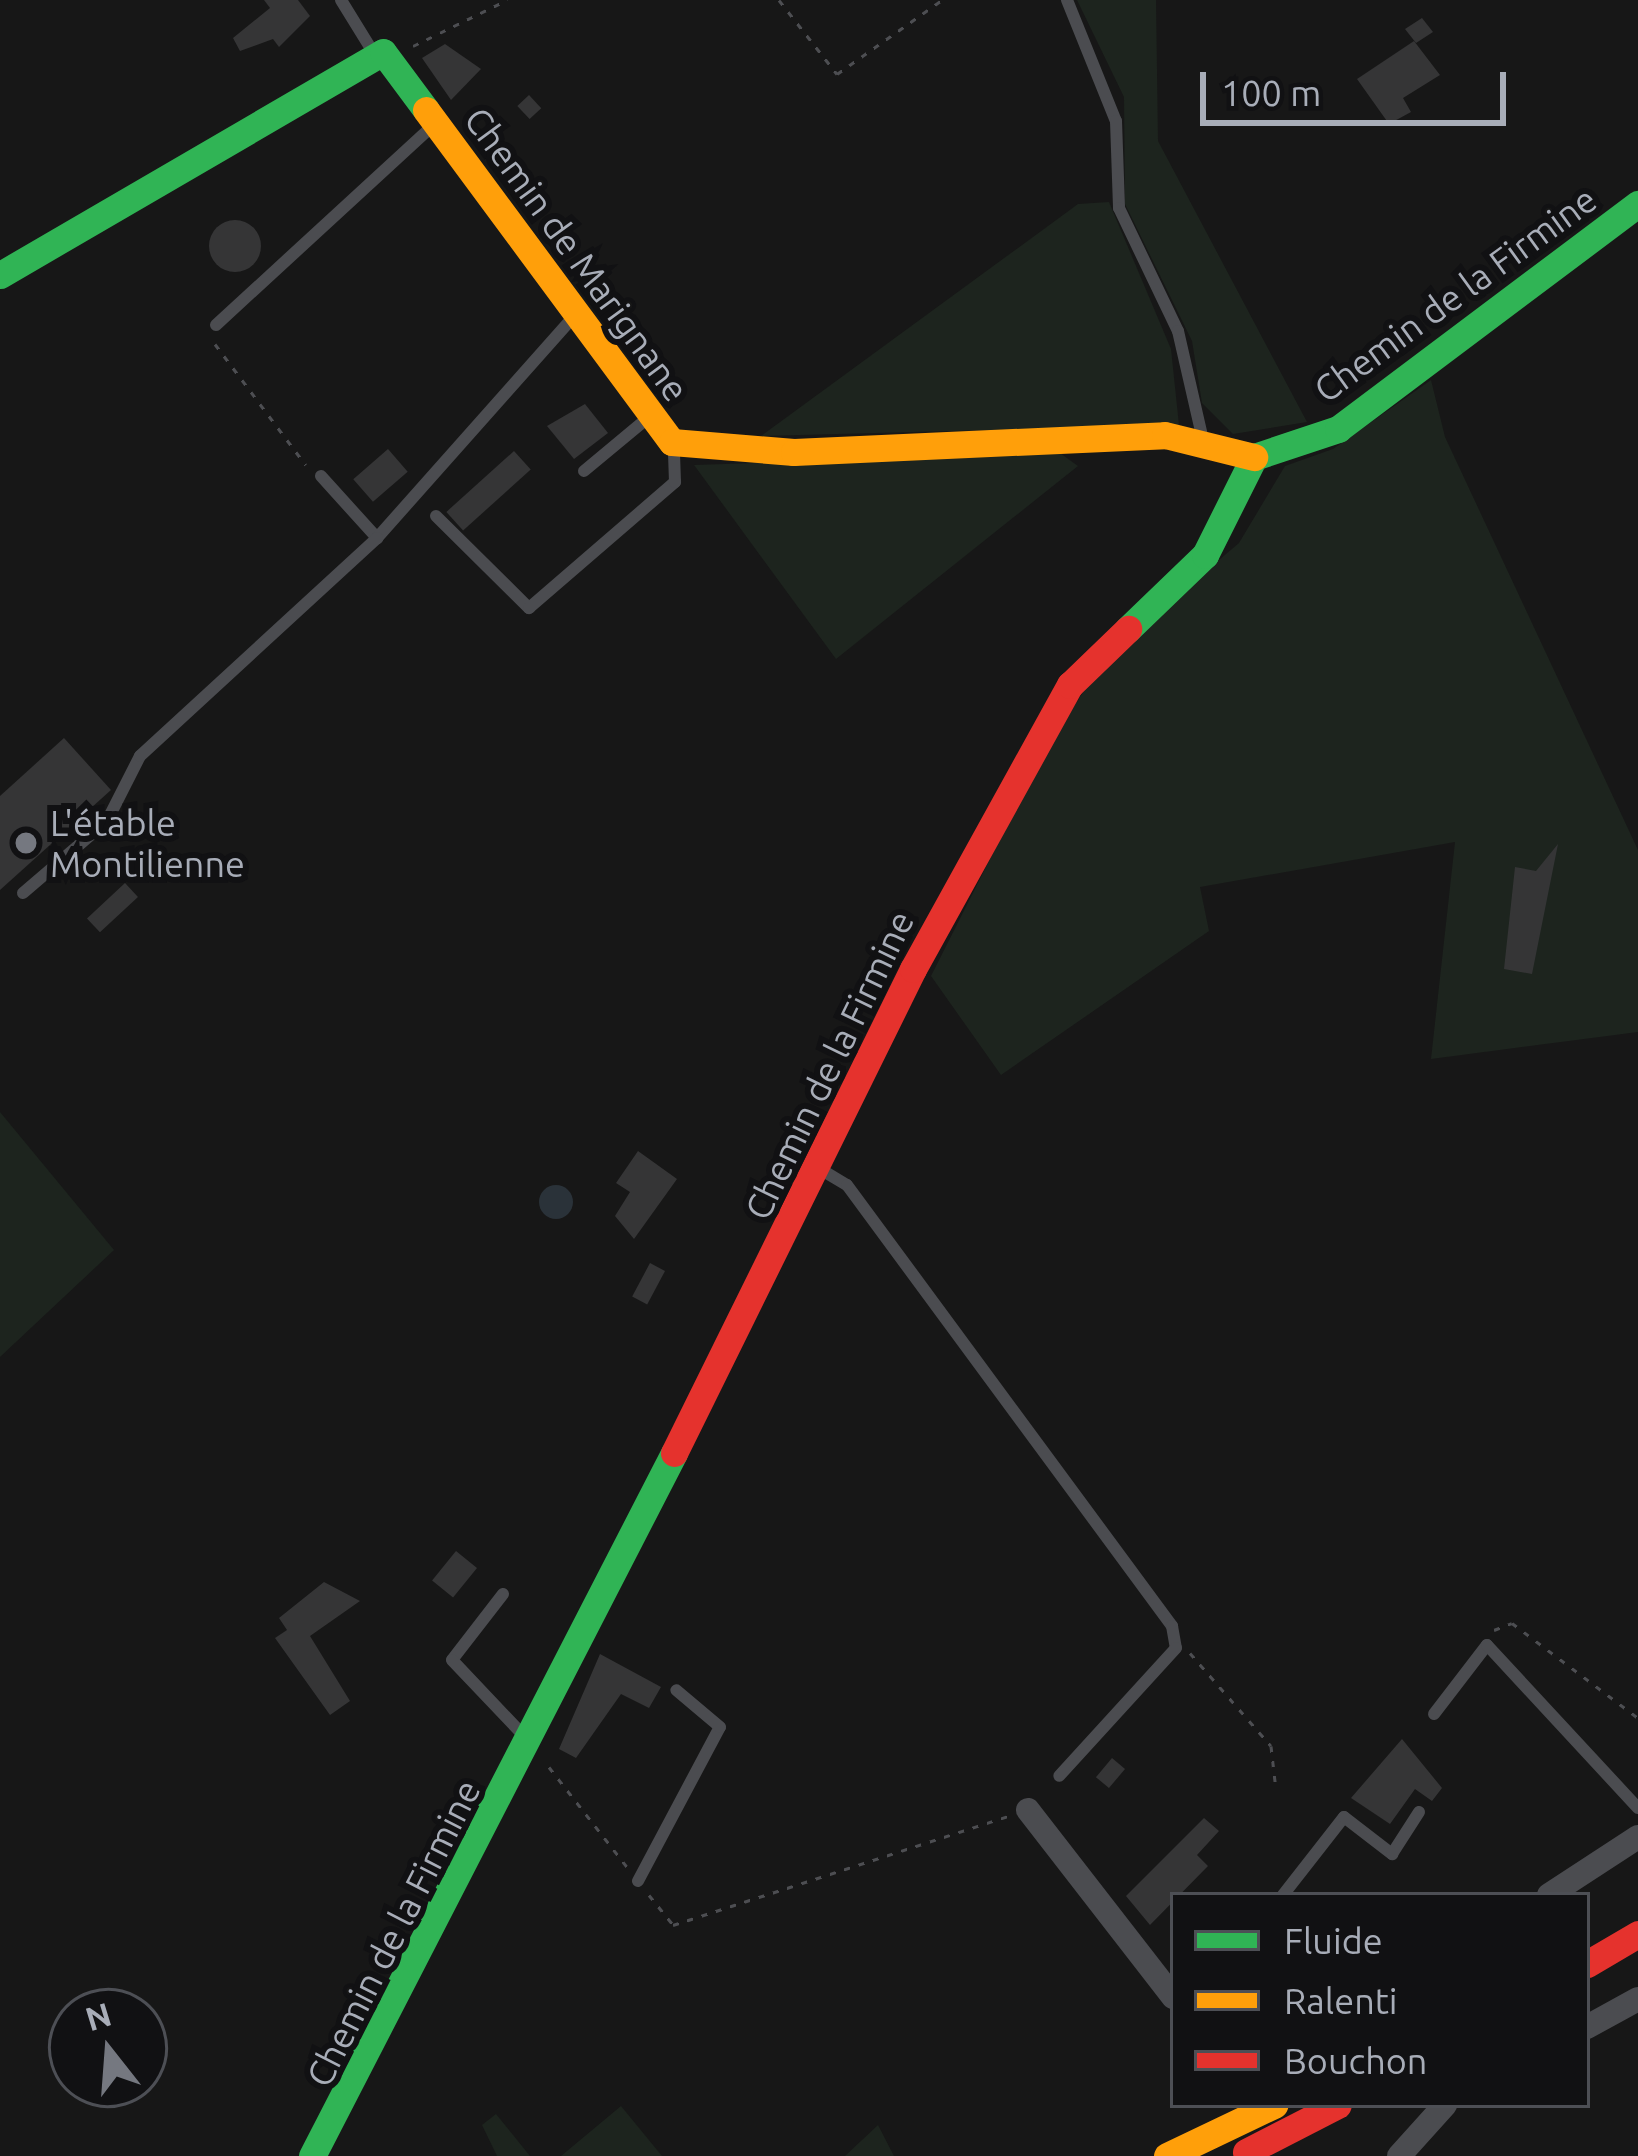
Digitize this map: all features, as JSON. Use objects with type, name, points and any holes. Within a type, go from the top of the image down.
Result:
[{"type":"main road","name":"Chemin de Marignane","points":[[382,54],[672,442],[794,452],[1203,438],[1254,457]]},
{"type":"main road","points":[[0,275],[382,54]]},
{"type":"main road","name":"Chemin de la Firmine","points":[[312,2156],[531,1743],[819,1168],[913,969],[1070,685],[1205,555],[1254,457],[1338,429],[1638,205]]},
{"type":"main road","points":[[1590,1929],[1638,1901]]},
{"type":"main road","points":[[1590,1962],[1638,1934]]},
{"type":"main road","points":[[1167,2156],[1268,2108]]},
{"type":"main road","points":[[1238,2156],[1332,2108]]},
{"type":"street","points":[[1028,1810],[1170,1993]]},
{"type":"street","points":[[1554,1892],[1638,1838]]},
{"type":"street","points":[[1590,2025],[1638,1999]]},
{"type":"street","points":[[1399,2156],[1442,2108]]},
{"type":"lane","points":[[341,0],[382,54]]},
{"type":"lane","points":[[1067,0],[1116,121],[1119,208],[1178,331],[1203,438]]},
{"type":"lane","points":[[216,325],[435,121]]},
{"type":"lane","points":[[23,893],[107,821],[140,757],[377,538],[407,516],[495,392],[579,313]]},
{"type":"lane","points":[[584,471],[650,416]]},
{"type":"lane","points":[[436,516],[529,608],[675,482],[672,442]]},
{"type":"lane","points":[[321,476],[377,538]]},
{"type":"lane","points":[[819,1168],[847,1185],[1172,1626],[1176,1648],[1059,1776]]},
{"type":"lane","points":[[503,1594],[452,1660],[531,1743]]},
{"type":"lane","points":[[1434,1714],[1487,1645],[1638,1808]]},
{"type":"lane","points":[[638,1881],[720,1727],[676,1690]]},
{"type":"lane","points":[[1285,1892],[1344,1817],[1392,1854],[1419,1812]]},
{"type":"path","points":[[382,54],[508,0]]},
{"type":"path","points":[[778,0],[837,74],[941,0]]},
{"type":"path","points":[[216,325],[226,367],[321,476]]},
{"type":"path","points":[[1487,1645],[1512,1623],[1638,1718]]},
{"type":"path","points":[[1172,1626],[1271,1745],[1276,1790]]},
{"type":"path","points":[[531,1743],[673,1925],[1028,1810]]},
{"type":"shaded area","points":[[1077,0],[1156,0],[1158,141],[1307,422],[1233,434],[1202,403],[1192,341],[1125,204],[1124,97]]},
{"type":"shaded area","points":[[1109,202],[1171,349],[1179,425],[761,436],[1078,204]]},
{"type":"shaded area","points":[[1431,380],[1445,437],[1638,850],[1638,1032],[1431,1059],[1455,842],[1200,887],[1209,931],[1001,1075],[931,976],[1042,756],[1107,655],[1239,543],[1285,466],[1333,449]]},
{"type":"shaded area","points":[[1060,453],[1078,466],[836,659],[694,465]]},
{"type":"shaded area","points":[[0,1112],[114,1250],[0,1357]]},
{"type":"shaded area","points":[[556,1185],[568,1190],[573,1202],[568,1214],[556,1219],[544,1214],[539,1202],[544,1190]]},
{"type":"shaded area","points":[[621,2106],[662,2156],[561,2156]]},
{"type":"shaded area","points":[[496,2114],[530,2156],[497,2156],[482,2125]]},
{"type":"shaded area","points":[[878,2125],[894,2156],[845,2156]]},
{"type":"building","points":[[264,0],[298,0],[310,16],[279,47],[273,39],[240,51],[233,38],[270,8]]},
{"type":"building","points":[[1422,18],[1433,32],[1416,43],[1405,29]]},
{"type":"building","points":[[1414,41],[1440,75],[1403,98],[1411,112],[1389,124],[1357,79]]},
{"type":"building","points":[[445,44],[481,69],[451,100],[422,58]]},
{"type":"building","points":[[529,95],[541,108],[530,119],[517,106]]},
{"type":"building","points":[[235,220],[254,227],[261,246],[254,265],[235,272],[216,265],[209,246],[216,227]]},
{"type":"building","points":[[585,404],[608,433],[574,459],[547,426]]},
{"type":"building","points":[[388,449],[408,472],[373,502],[353,479]]},
{"type":"building","points":[[514,451],[531,470],[463,530],[446,512]]},
{"type":"building","name":"L'étable Montilienne","points":[[64,738],[111,790],[0,890],[0,796]]},
{"type":"building","points":[[1558,844],[1532,974],[1504,969],[1515,867],[1536,871]]},
{"type":"building","points":[[125,883],[138,897],[100,932],[87,918]]},
{"type":"building","points":[[638,1151],[677,1179],[634,1239],[615,1216],[630,1192],[616,1183]]},
{"type":"building","points":[[650,1263],[665,1271],[647,1305],[632,1297]]},
{"type":"building","points":[[456,1551],[477,1568],[453,1598],[432,1581]]},
{"type":"building","points":[[324,1582],[360,1601],[310,1636],[350,1701],[330,1715],[275,1638],[287,1630],[279,1618]]},
{"type":"building","points":[[600,1654],[661,1687],[649,1708],[621,1694],[576,1758],[559,1749]]},
{"type":"building","points":[[1402,1739],[1442,1788],[1432,1801],[1415,1789],[1390,1824],[1351,1798]]},
{"type":"building","points":[[1112,1758],[1125,1769],[1109,1788],[1096,1777]]},
{"type":"building","points":[[1204,1818],[1219,1831],[1197,1855],[1208,1866],[1182,1892],[1170,1892],[1170,1905],[1150,1925],[1126,1896]]},
{"type":"traffic: fast","points":[[0,275],[383,52],[426,110]]},
{"type":"traffic: fast","points":[[1128,629],[1205,555],[1254,457],[1338,429],[1638,204]]},
{"type":"traffic: fast","points":[[312,2156],[674,1453]]},
{"type":"traffic: slow","points":[[426,110],[672,442],[794,452],[1165,435],[1254,457]]},
{"type":"traffic: slow","points":[[1167,2156],[1268,2108]]},
{"type":"traffic: jam","points":[[674,1453],[913,969],[1070,685],[1128,629]]},
{"type":"traffic: jam","points":[[1590,1962],[1638,1934]]},
{"type":"traffic: jam","points":[[1246,2152],[1332,2108]]},
{"type":"place","name":"L'étable Montilienne","points":[[26,843]]}]
